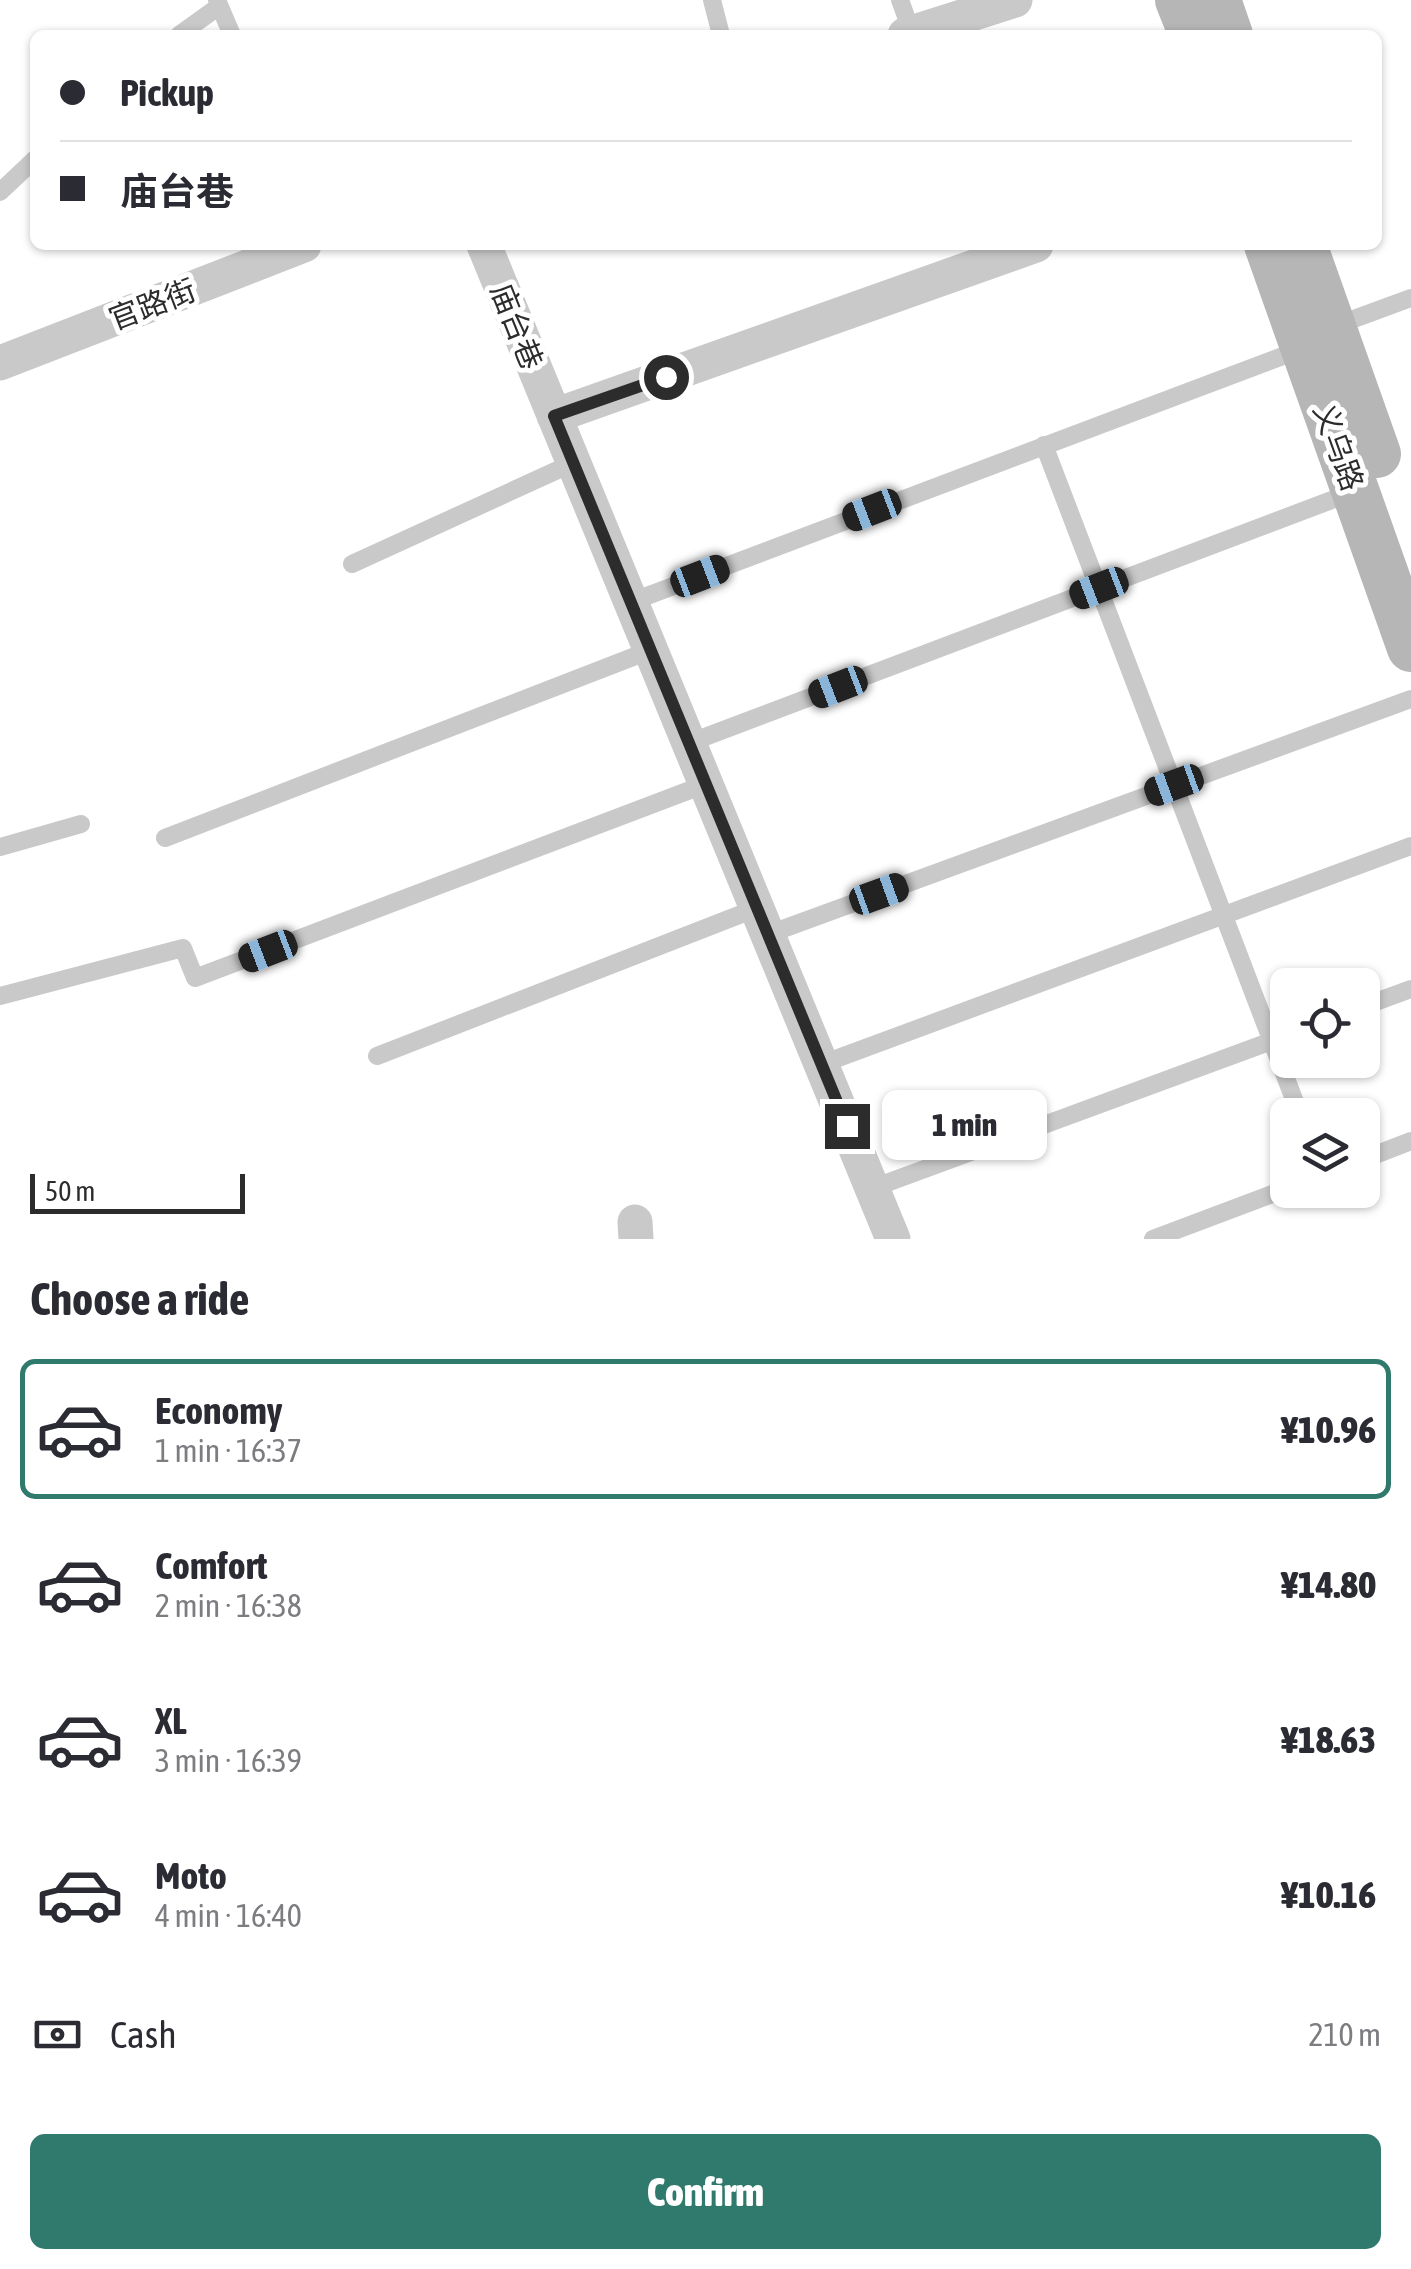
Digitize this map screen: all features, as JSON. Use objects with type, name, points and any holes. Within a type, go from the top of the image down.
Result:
[{"type":"main road","points":[[1179,0],[1191,30]]},
{"type":"main road","points":[[1217,0],[1227,30]]},
{"type":"main road","name":"义乌路","points":[[1271,250],[1318,338],[1411,552]]},
{"type":"main road","name":"义乌路","points":[[1304,250],[1318,338],[1354,491],[1411,648]]},
{"type":"street","points":[[906,23],[1015,0]]},
{"type":"street","name":"官路街","points":[[0,363],[291,250]]},
{"type":"street","name":"庙台巷","points":[[486,250],[894,1239]]},
{"type":"street","points":[[554,416],[1022,250]]},
{"type":"lane","points":[[712,0],[720,30]]},
{"type":"lane","points":[[184,30],[218,4],[230,30]]},
{"type":"lane","points":[[0,192],[30,164]]},
{"type":"lane","points":[[631,602],[1044,445],[1411,298]]},
{"type":"lane","points":[[1044,445],[1224,915],[1270,1016]]},
{"type":"lane","points":[[352,564],[574,462]]},
{"type":"lane","points":[[689,743],[1354,491]]},
{"type":"lane","points":[[165,838],[651,650]]},
{"type":"lane","points":[[377,1056],[763,921],[1174,785],[1411,699]]},
{"type":"lane","points":[[0,996],[183,948],[195,978],[706,784]]},
{"type":"lane","points":[[0,846],[81,824]]},
{"type":"lane","points":[[822,1064],[1411,846]]},
{"type":"lane","points":[[1380,1000],[1411,989]]},
{"type":"lane","points":[[873,1188],[1270,1042]]},
{"type":"lane","points":[[1380,1153],[1411,1141]]},
{"type":"lane","points":[[1154,1239],[1270,1195]]},
{"type":"route","points":[[666,377],[554,416],[847,1126]]}]
